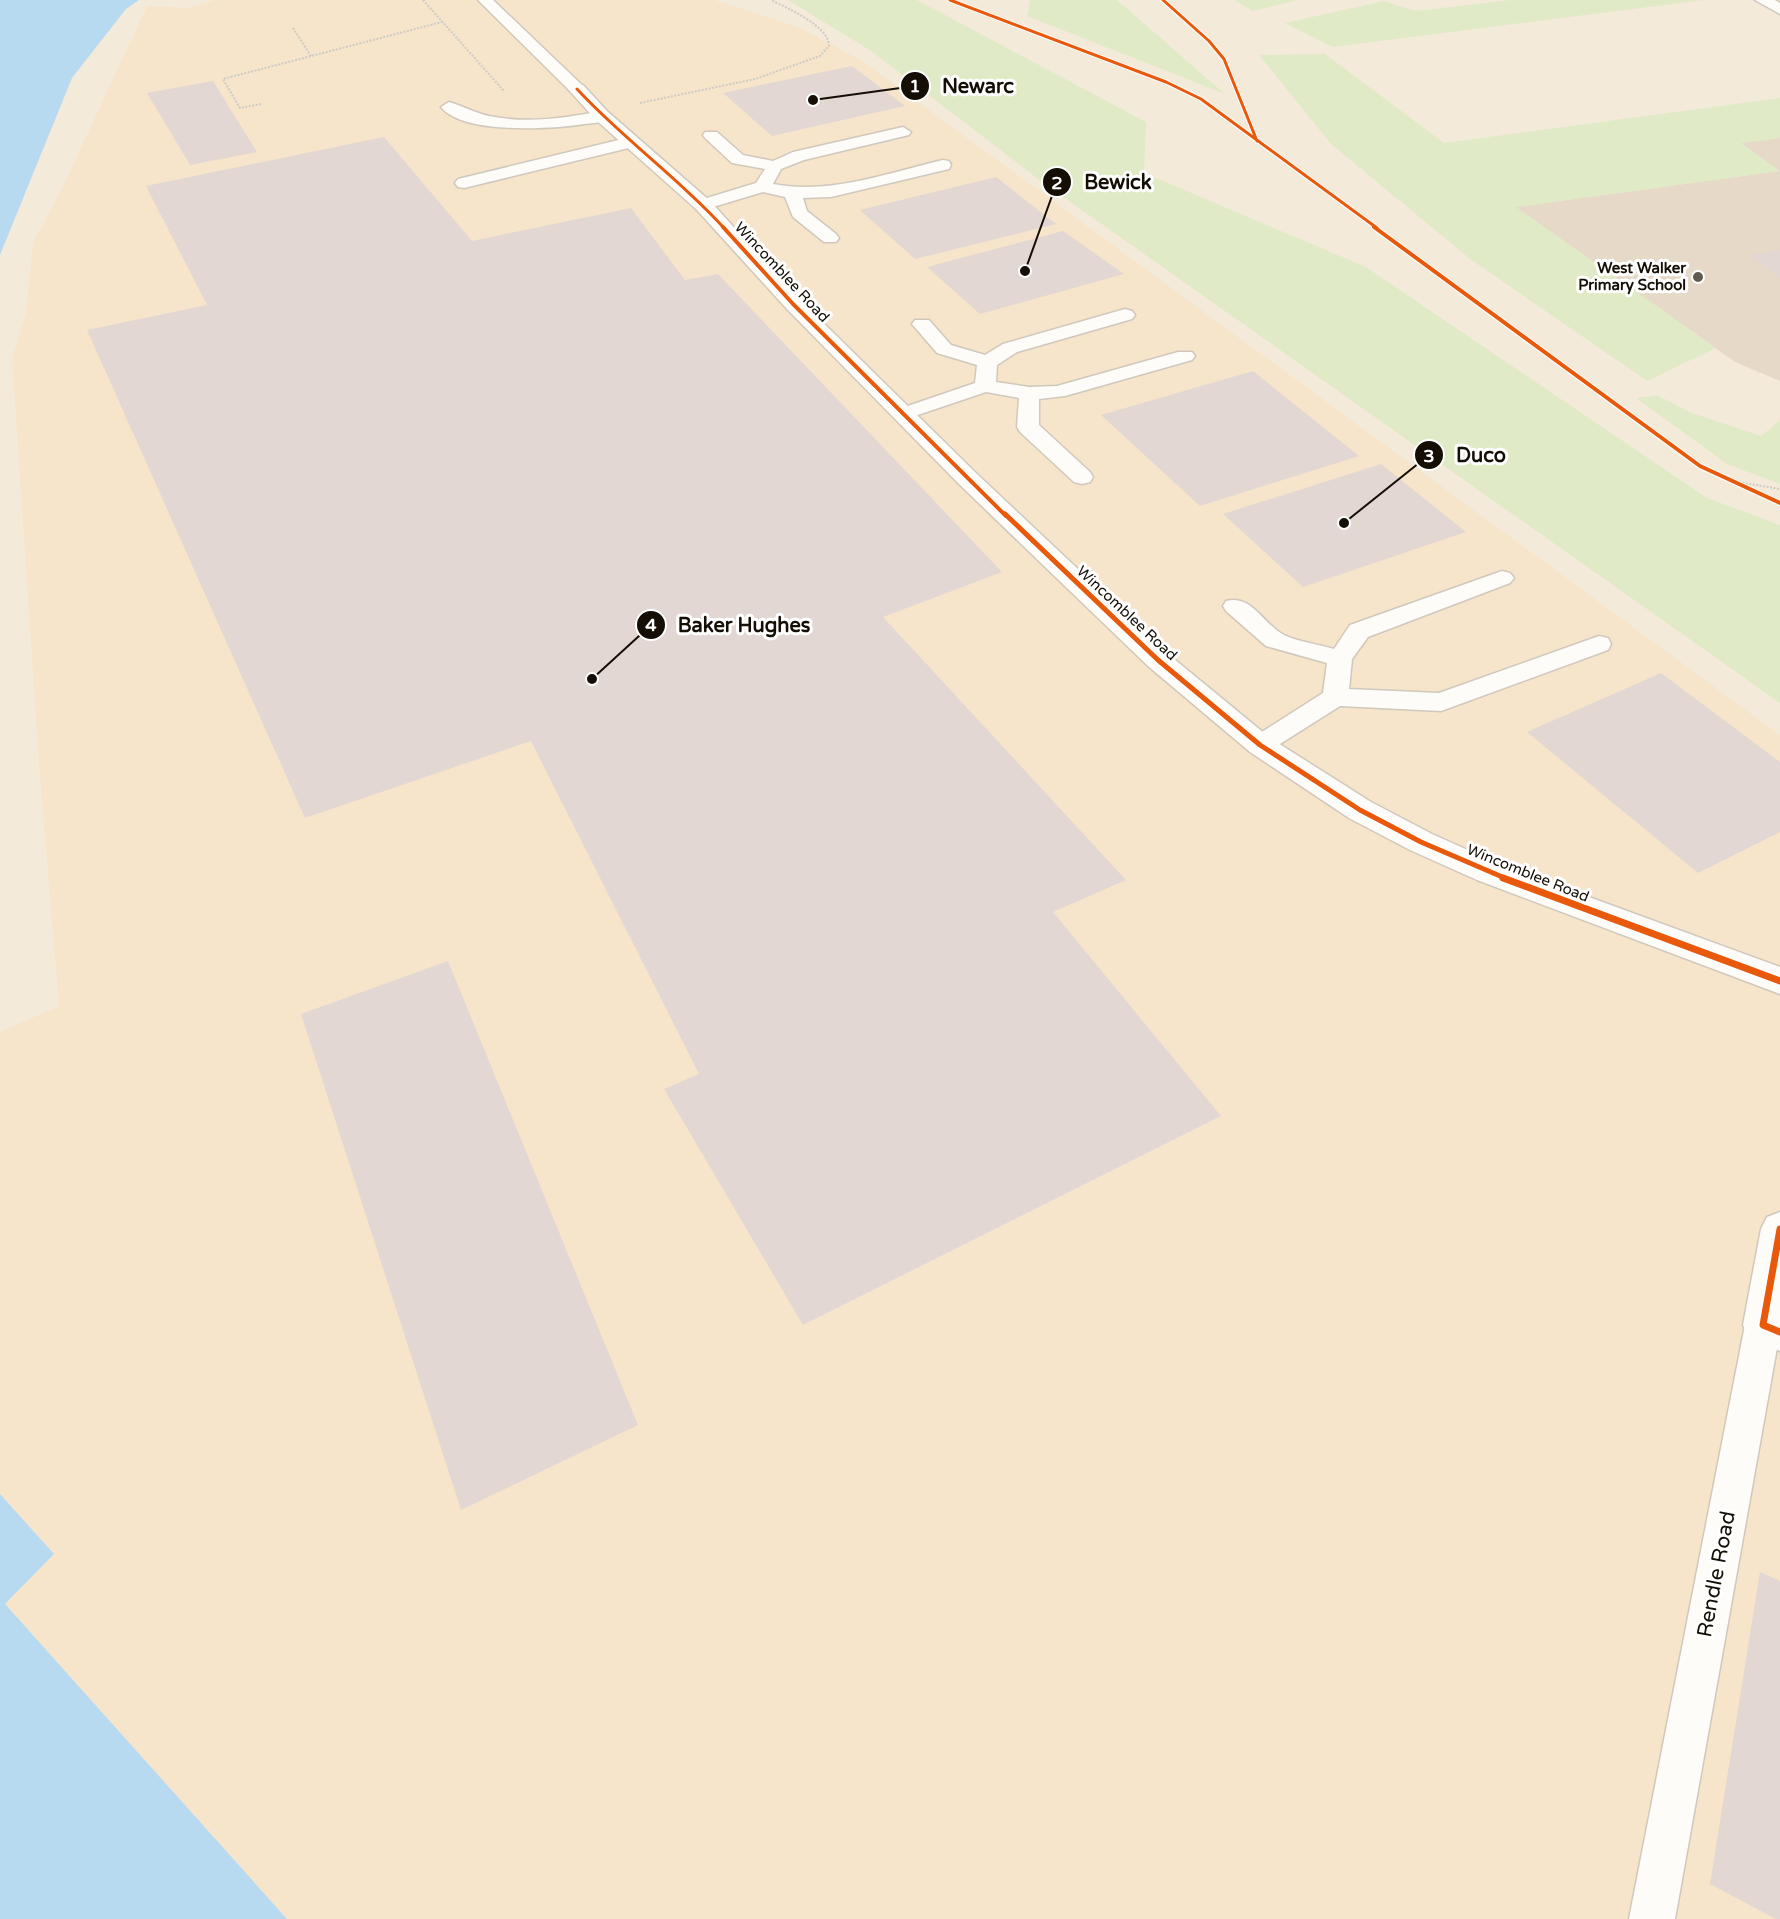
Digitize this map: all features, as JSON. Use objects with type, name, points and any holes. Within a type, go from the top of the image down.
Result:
[{"type":"street","points":[[1764,0],[1780,9]]},
{"type":"street","name":"Wincomblee Road","points":[[577,89],[631,142],[703,205],[793,304],[903,414],[1158,660],[1260,745],[1360,810],[1430,846],[1488,872],[1780,981]]},
{"type":"street","name":"Rendle Road","points":[[1772,1329],[1780,1229]]},
{"type":"lane","points":[[485,0],[577,89]]},
{"type":"lane","points":[[449,107],[481,121],[535,125],[600,113]]},
{"type":"lane","points":[[711,135],[738,159],[775,166],[799,156],[903,132]]},
{"type":"lane","points":[[464,183],[631,142]]},
{"type":"lane","points":[[703,205],[762,187],[793,193],[831,192],[943,165]]},
{"type":"lane","points":[[762,187],[775,166]]},
{"type":"lane","points":[[793,193],[799,213],[830,238]]},
{"type":"lane","points":[[922,324],[944,349],[987,362],[1010,348],[1125,315]]},
{"type":"lane","points":[[903,414],[985,386],[1029,393],[1058,392],[1185,356]]},
{"type":"lane","points":[[985,386],[987,362]]},
{"type":"lane","points":[[1029,393],[1028,427],[1082,477]]},
{"type":"lane","points":[[1335,697],[1340,659],[1359,631],[1502,578]]},
{"type":"lane","points":[[1235,606],[1275,640],[1340,659]]},
{"type":"lane","points":[[1260,745],[1335,697],[1441,702],[1599,644]]},
{"type":"lane","name":"Rendle Road","points":[[1652,1919],[1772,1329]]},
{"type":"path","points":[[423,0],[495,78],[505,92],[499,107],[481,121]]},
{"type":"path","points":[[600,113],[733,84],[809,61],[825,51],[830,41],[827,36],[771,0]]},
{"type":"path","points":[[261,104],[240,108],[223,79],[442,22]]},
{"type":"path","points":[[293,27],[311,56]]},
{"type":"path","points":[[1721,476],[1761,494]]},
{"type":"path","points":[[1732,481],[1780,489]]},
{"type":"shaded area","points":[[215,0],[714,0],[798,27],[861,60],[1780,735],[1780,1919],[287,1919],[5,1604],[54,1554],[0,1494],[0,1032],[59,1006],[39,764],[12,358],[26,313],[33,243],[64,184],[147,6],[189,8]]},
{"type":"shaded area","name":"West Walker Primary School","points":[[1780,138],[1780,381],[1735,362],[1515,207],[1779,171],[1740,143]]},
{"type":"green space","points":[[788,0],[917,0],[1146,122],[1144,173],[1366,267],[1707,498],[1780,525],[1780,703],[1042,182],[871,51]]},
{"type":"green space","points":[[1030,0],[1117,0],[1225,94],[1027,16]]},
{"type":"green space","points":[[1234,0],[1298,0],[1253,11]]},
{"type":"green space","points":[[1510,0],[1704,0],[1333,47],[1285,23],[1384,1],[1415,11]]},
{"type":"green space","points":[[1325,54],[1444,143],[1780,98],[1780,138],[1741,143],[1780,171],[1516,207],[1716,348],[1647,381],[1470,259],[1331,144],[1259,55]]},
{"type":"green space","points":[[1657,395],[1692,413],[1761,436],[1780,420],[1780,484],[1727,464],[1636,398]]},
{"type":"water","points":[[0,0],[139,0],[126,9],[72,78],[0,255]]},
{"type":"water","points":[[0,1494],[54,1554],[5,1604],[287,1919],[0,1919]]},
{"type":"building","points":[[852,66],[905,106],[772,136],[723,93]]},
{"type":"building","points":[[213,81],[257,152],[190,165],[147,93]]},
{"type":"building","points":[[384,137],[472,241],[631,208],[685,280],[718,274],[1002,572],[883,617],[1126,880],[1053,912],[1221,1116],[803,1325],[664,1089],[699,1074],[531,741],[305,818],[87,330],[207,305],[146,186]]},
{"type":"building","points":[[996,177],[1056,224],[915,259],[860,210]]},
{"type":"building","points":[[1063,231],[1124,274],[980,314],[927,267]]},
{"type":"building","points":[[1780,250],[1780,278],[1749,255]]},
{"type":"building","points":[[1253,371],[1359,456],[1200,506],[1101,415]]},
{"type":"building","points":[[1381,464],[1466,532],[1303,587],[1223,514]]},
{"type":"building","points":[[1661,673],[1780,762],[1780,832],[1698,873],[1527,732]]},
{"type":"building","points":[[448,961],[638,1425],[461,1510],[301,1014]]},
{"type":"building","points":[[1760,1572],[1780,1581],[1780,1919],[1710,1884]]},
{"type":"cycle path","points":[[950,0],[1166,82],[1201,99],[1700,466],[1780,503]]},
{"type":"cycle path","points":[[1163,0],[1209,41],[1224,59],[1257,141]]},
{"type":"cycle path","points":[[577,89],[602,116],[703,205],[793,304],[968,479],[1158,660],[1260,745],[1360,810],[1421,842],[1488,872],[1780,981]]},
{"type":"cycle path","points":[[1780,1229],[1763,1325],[1780,1332]]},
{"type":"place","name":"Newarc","points":[[813,100]]},
{"type":"place","name":"Bewick","points":[[1025,271]]},
{"type":"place","name":"West Walker Primary School","points":[[1698,277]]},
{"type":"place","name":"Duco","points":[[1344,523]]},
{"type":"place","name":"Baker Hughes","points":[[592,679]]}]
